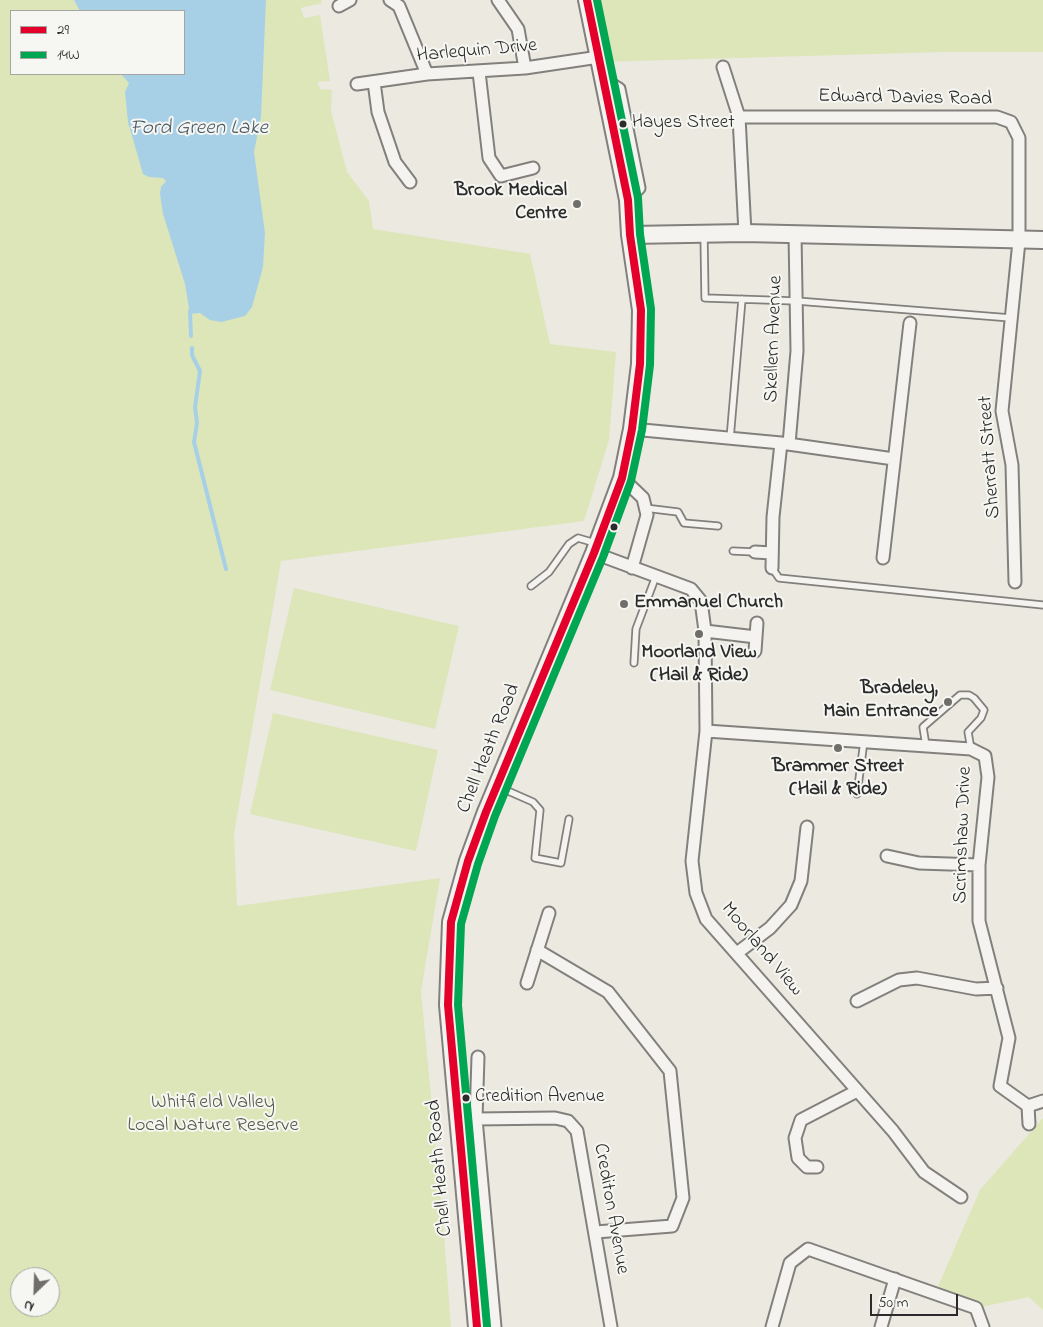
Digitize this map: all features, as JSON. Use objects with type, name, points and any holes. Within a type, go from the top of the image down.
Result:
[{"type":"street","points":[[339,6],[350,0]]},
{"type":"street","points":[[390,0],[399,6],[427,74]]},
{"type":"street","points":[[498,0],[518,29],[525,68]]},
{"type":"street","name":"Chell Heath Road","points":[[476,1327],[448,1005],[451,922],[468,861],[497,786],[596,548],[622,478],[632,429],[640,364],[641,310],[630,235],[628,200],[586,0]]},
{"type":"street","name":"Harlequin Drive","points":[[357,84],[427,74],[525,68],[599,57]]},
{"type":"street","points":[[723,67],[739,117],[745,233]]},
{"type":"street","points":[[480,72],[489,158],[501,176],[533,168]]},
{"type":"street","points":[[374,82],[378,112],[395,162],[410,182]]},
{"type":"street","name":"Edward Davies Road","points":[[739,117],[997,117],[1011,122],[1019,138],[1019,241]]},
{"type":"street","points":[[630,235],[745,233],[1019,241],[1043,240]]},
{"type":"street","name":"Skellern Avenue","points":[[772,568],[773,517],[797,351],[795,234]]},
{"type":"street","name":"Sherratt Street","points":[[1015,582],[1012,465],[1002,411],[1019,241]]},
{"type":"street","points":[[882,558],[910,323]]},
{"type":"street","points":[[632,429],[785,444],[894,460]]},
{"type":"street","points":[[622,478],[643,498],[647,515],[632,568]]},
{"type":"street","name":"Moorland View","points":[[596,548],[632,568],[691,589],[701,601],[705,631],[706,731],[692,861],[696,894],[706,919],[893,1131],[924,1172],[961,1197]]},
{"type":"street","points":[[755,552],[772,553]]},
{"type":"street","points":[[755,650],[757,623]]},
{"type":"street","points":[[705,631],[756,637]]},
{"type":"street","points":[[706,731],[971,750]]},
{"type":"street","name":"Scrimshaw Drive","points":[[971,750],[985,756],[988,777],[978,865],[980,921],[1009,1038],[1000,1086],[1028,1106]]},
{"type":"street","points":[[737,953],[770,928],[791,904],[801,880],[807,827]]},
{"type":"street","points":[[887,856],[919,863],[978,865]]},
{"type":"street","points":[[527,983],[549,913]]},
{"type":"street","points":[[537,950],[608,992],[670,1071],[683,1198],[672,1226],[596,1232]]},
{"type":"street","points":[[856,1001],[899,980],[917,978],[976,989],[997,988]]},
{"type":"street","name":"Chell Heath Road","points":[[478,1057],[476,1119],[494,1327]]},
{"type":"street","points":[[817,1167],[807,1167],[798,1158],[795,1138],[801,1120],[857,1091]]},
{"type":"street","points":[[1029,1124],[1028,1106],[1043,1101]]},
{"type":"street","name":"Crediton Avenue","points":[[458,1123],[476,1119],[555,1118],[568,1122],[577,1132],[596,1232],[610,1327]]},
{"type":"street","points":[[772,1327],[790,1263],[808,1249],[976,1308],[983,1327]]},
{"type":"street","points":[[881,1327],[895,1279]]},
{"type":"lane","points":[[704,235],[705,298],[797,301],[1011,318]]},
{"type":"lane","points":[[730,438],[742,299]]},
{"type":"lane","points":[[645,508],[678,512],[684,523],[718,526]]},
{"type":"lane","points":[[531,586],[549,572],[569,544],[578,538],[596,548]]},
{"type":"lane","points":[[733,551],[755,552]]},
{"type":"lane","points":[[772,568],[779,578],[1043,605]]},
{"type":"lane","points":[[634,663],[636,629],[656,576]]},
{"type":"lane","points":[[926,746],[923,727],[960,695],[969,695],[984,710],[981,718],[968,732],[971,750]]},
{"type":"lane","points":[[857,794],[864,741]]},
{"type":"lane","points":[[497,786],[533,802],[540,810],[535,858],[561,863],[569,818]]},
{"type":"green space","name":"Whitfield Valley Local Nature Reserve","points":[[0,0],[321,0],[322,3],[301,8],[304,18],[320,15],[330,81],[318,82],[318,84],[320,89],[332,90],[331,111],[347,172],[369,201],[373,229],[530,254],[550,344],[616,352],[609,440],[584,521],[281,561],[234,834],[237,906],[440,878],[421,991],[451,1327],[0,1327]]},
{"type":"green space","points":[[591,0],[1043,0],[1043,52],[944,52],[600,62]]},
{"type":"green space","points":[[294,588],[459,626],[435,729],[270,690]]},
{"type":"green space","points":[[273,713],[438,750],[416,851],[250,814]]},
{"type":"green space","points":[[1043,1118],[1043,1310],[1029,1297],[976,1308],[935,1293],[980,1190]]},
{"type":"water","name":"Ford Green Lake","points":[[74,0],[266,0],[261,117],[254,152],[265,233],[263,267],[252,307],[245,316],[221,322],[210,320],[200,313],[190,314],[185,284],[163,214],[160,194],[161,187],[166,181],[163,178],[149,177],[143,174],[128,122],[125,92],[129,83],[122,75],[185,75],[185,10],[79,10]]},
{"type":"waterway","points":[[190,311],[191,336]]},
{"type":"waterway","points":[[192,348],[192,355],[200,371],[195,407],[197,423],[194,442],[226,569]]},
{"type":"transit line","name":"29","points":[[477,1327],[448,1005],[451,922],[468,861],[486,812],[594,553],[622,478],[632,429],[640,364],[641,310],[630,235],[628,200],[587,0]]},
{"type":"transit line","name":"14W","points":[[487,1326],[458,1005],[461,924],[478,864],[495,816],[603,557],[631,481],[642,430],[650,365],[651,309],[640,234],[638,198],[597,0]]},
{"type":"place","name":"Hayes Street","points":[[623,124]]},
{"type":"place","name":"Brook Medical Centre","points":[[577,204]]},
{"type":"place","name":"Emmanuel Church","points":[[624,604]]},
{"type":"place","name":"Moorland View (Hail & Ride)","points":[[699,634]]},
{"type":"place","name":"Bradeley, Main Entrance","points":[[948,702]]},
{"type":"place","name":"Brammer Street (Hail & Ride)","points":[[838,748]]},
{"type":"place","name":"Credition Avenue","points":[[466,1098]]}]
